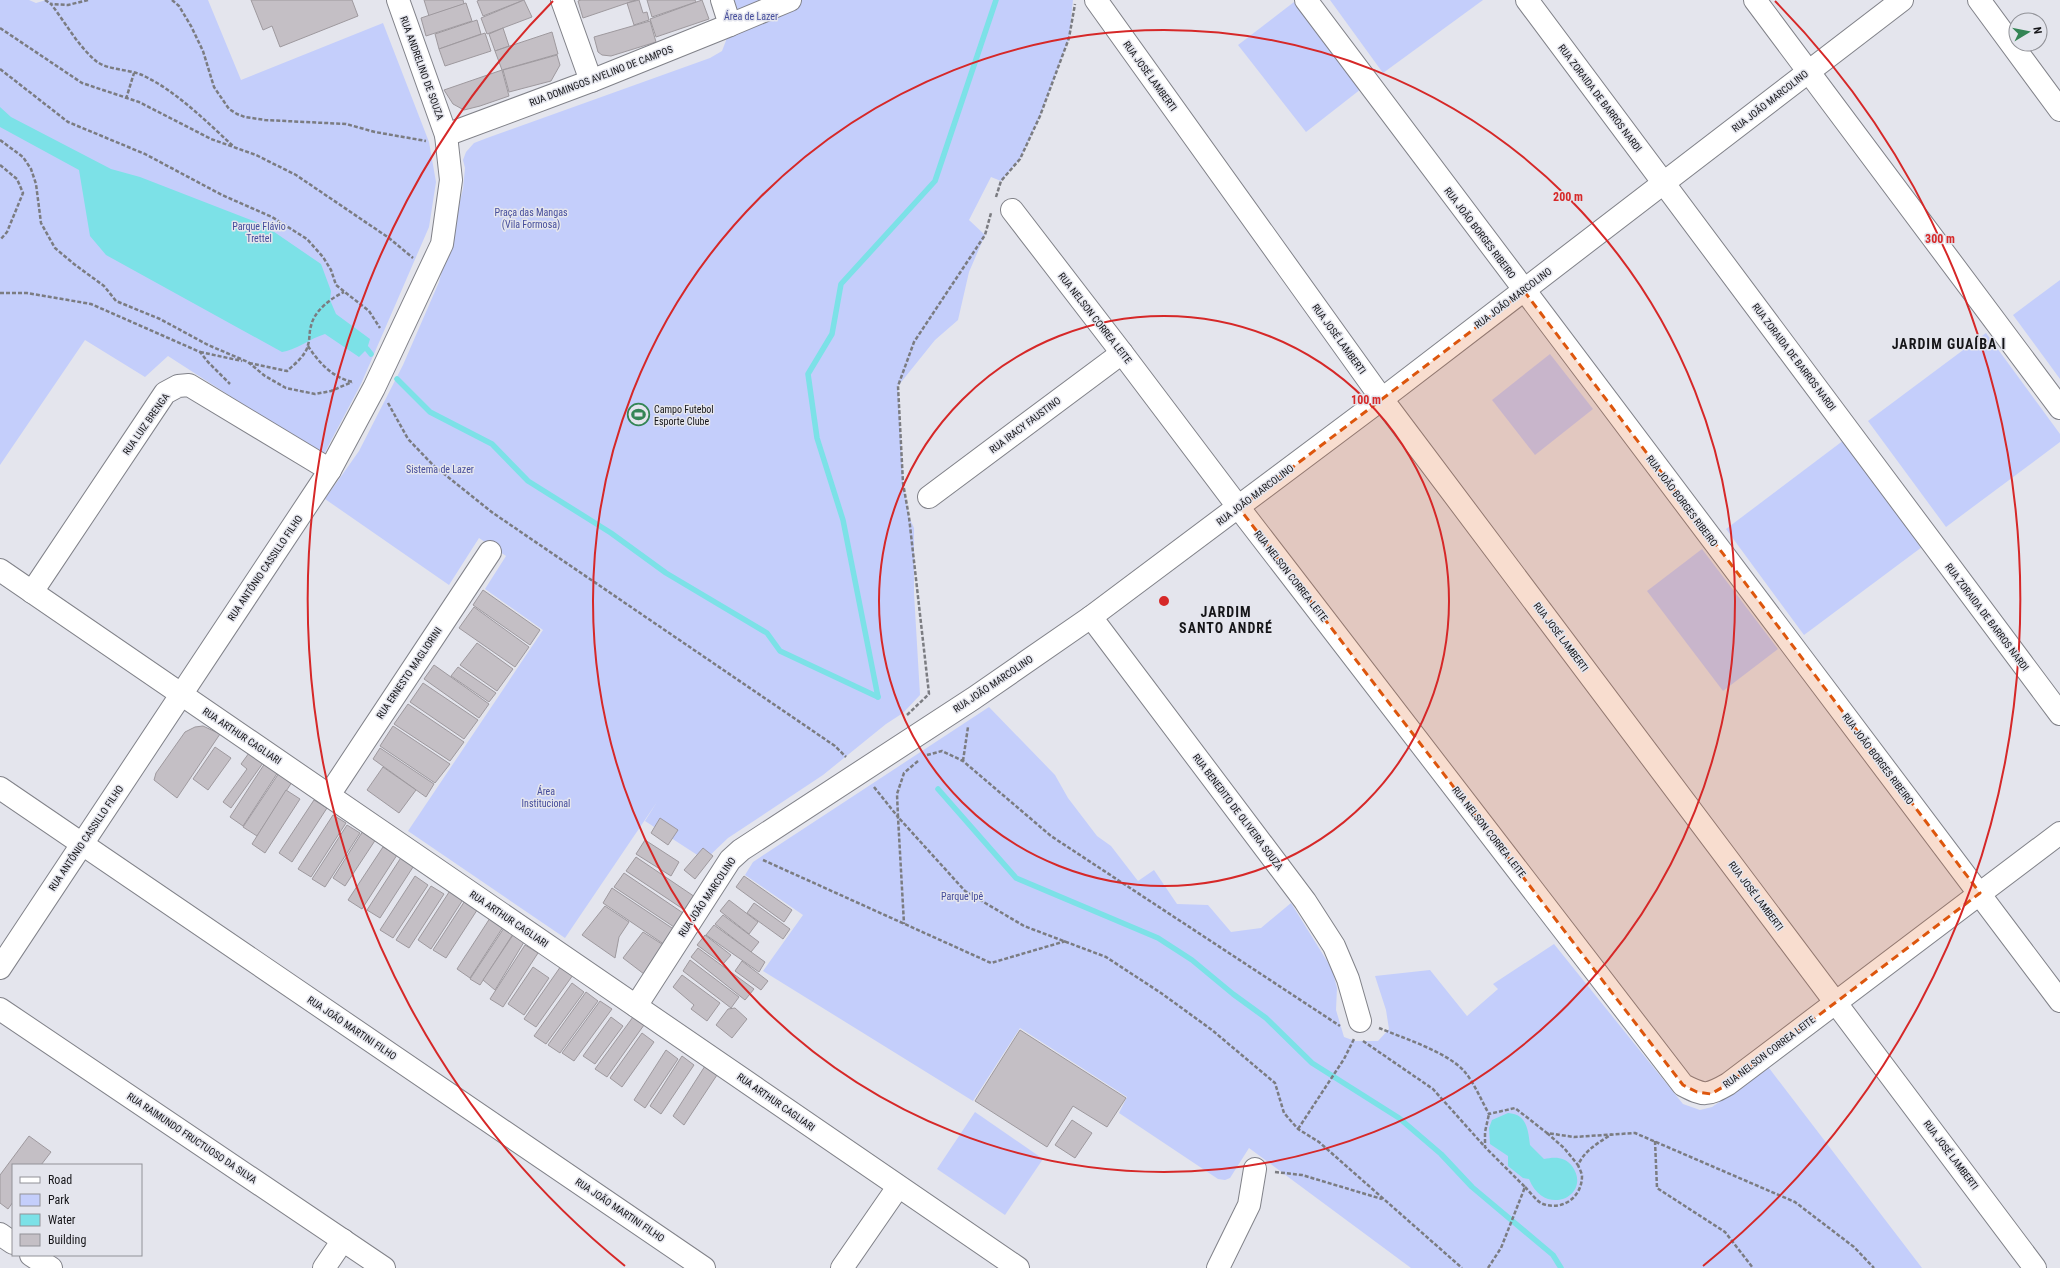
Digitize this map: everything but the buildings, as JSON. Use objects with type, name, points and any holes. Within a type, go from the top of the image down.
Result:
[{"type":"street","name":"RUA ANDRELINO DE SOUZA","points":[[398,0],[438,139]]},
{"type":"street","points":[[562,0],[591,81]]},
{"type":"street","points":[[722,0],[730,25]]},
{"type":"street","name":"RUA DOMINGOS AVELINO DE CAMPOS","points":[[438,139],[591,81],[790,0]]},
{"type":"street","name":"RUA JOSÉ LAMBERTI","points":[[1096,0],[1382,399],[2035,1268]]},
{"type":"street","name":"RUA JOÃO BORGES RIBEIRO","points":[[1306,0],[2060,1001]]},
{"type":"street","name":"RUA ZORAIDA DE BARROS NARDI","points":[[1527,0],[2060,714]]},
{"type":"street","points":[[1755,0],[2060,408]]},
{"type":"street","name":"RUA JOÃO MARCOLINO","points":[[636,1006],[730,860],[740,850],[974,698],[1091,617],[1382,399],[1448,346],[1524,290],[1902,0]]},
{"type":"street","points":[[1979,0],[2060,110]]},
{"type":"street","name":"RUA ANTÔNIO CASSILLO FILHO","points":[[0,968],[330,470],[366,383],[394,346],[442,244],[451,180],[438,139]]},
{"type":"street","name":"RUA NELSON CORREA LEITE","points":[[999,209],[1122,353],[1238,508],[1684,1085],[1697,1092],[1711,1094],[1728,1084],[2060,833]]},
{"type":"street","name":"RUA IRACY FAUSTINO","points":[[929,497],[1122,353]]},
{"type":"street","name":"RUA LUIZ BRENGA","points":[[32,592],[165,393],[178,386],[190,385],[330,470]]},
{"type":"street","name":"RUA ERNESTO MAGLIORINI","points":[[329,795],[490,552]]},
{"type":"street","name":"RUA ARTHUR CAGLIARI","points":[[0,570],[1018,1268]]},
{"type":"street","name":"RUA BENEDITO DE OLIVEIRA SOUZA","points":[[1091,617],[1305,901],[1334,946],[1348,979],[1355,1032]]},
{"type":"street","name":"RUA JOÃO MARTINI FILHO","points":[[0,788],[704,1268]]},
{"type":"street","name":"RUA RAIMUNDO FRUCTUOSO DA SILVA","points":[[0,1009],[384,1268]]},
{"type":"street","points":[[1218,1268],[1249,1205],[1255,1169]]},
{"type":"street","points":[[842,1268],[898,1187]]},
{"type":"street","points":[[0,1234],[12,1242]]},
{"type":"street","points":[[324,1268],[342,1240]]},
{"type":"street","points":[[32,1256],[50,1268]]},
{"type":"path","points":[[45,0],[51,4],[87,53],[98,62],[134,73],[160,86],[208,121],[235,147]]},
{"type":"path","points":[[51,4],[68,5],[88,0]]},
{"type":"path","points":[[172,0],[179,6],[191,26],[203,51],[214,87],[229,109],[237,114],[245,118],[265,120],[346,124],[375,132],[438,139]]},
{"type":"path","points":[[904,717],[929,694],[909,517],[903,483],[898,386],[914,342],[985,235],[999,209],[1000,182],[1020,159],[1040,116],[1069,38],[1076,0]]},
{"type":"path","points":[[0,28],[82,83],[126,99],[139,102],[211,139],[256,155],[296,175],[389,238],[414,259]]},
{"type":"path","points":[[0,69],[68,122],[145,154],[222,195],[272,217],[307,239],[323,257],[331,270],[336,285],[369,311],[382,332],[394,346]]},
{"type":"path","points":[[126,99],[134,73]]},
{"type":"path","points":[[0,140],[24,157],[31,169],[36,184],[41,223],[55,248],[104,286],[116,301],[160,319],[208,346],[248,362],[265,376],[286,388],[303,393],[315,394],[331,391],[352,382]]},
{"type":"path","points":[[0,165],[17,179],[23,193],[7,232],[0,240]]},
{"type":"path","points":[[0,293],[26,293],[91,304],[200,352],[287,371],[297,362],[308,346],[311,324],[320,310],[334,297],[344,292]]},
{"type":"path","points":[[308,346],[315,357],[329,371],[352,382],[366,383],[384,396],[408,439],[433,465],[493,514],[835,746],[862,771],[898,817],[965,892],[1024,926],[1106,957],[1212,1030],[1275,1083],[1284,1113],[1298,1129],[1319,1142],[1462,1268]]},
{"type":"path","points":[[200,352],[208,362],[235,387]]},
{"type":"path","points":[[963,760],[974,698]]},
{"type":"path","points":[[924,756],[942,751],[963,760],[1051,836],[1355,1032],[1433,1089],[1541,1204],[1553,1206],[1568,1203],[1579,1192],[1582,1176],[1578,1164],[1564,1148],[1547,1133],[1515,1108],[1489,1114]]},
{"type":"path","points":[[904,924],[897,794],[904,773],[919,760]]},
{"type":"path","points":[[740,850],[991,963],[1066,941]]},
{"type":"path","points":[[1298,1129],[1344,1059],[1355,1032]]},
{"type":"path","points":[[1355,1032],[1417,1043],[1451,1061],[1465,1072],[1489,1114],[1485,1132],[1486,1147]]},
{"type":"path","points":[[1547,1133],[1574,1137],[1635,1133],[1655,1141],[1704,1164],[1795,1202],[1854,1247],[1874,1268]]},
{"type":"path","points":[[1578,1164],[1581,1157],[1592,1147],[1612,1134]]},
{"type":"path","points":[[1655,1141],[1657,1188],[1725,1232],[1753,1268]]},
{"type":"path","points":[[1255,1169],[1302,1175],[1384,1199]]},
{"type":"path","points":[[1488,1268],[1501,1248],[1525,1188]]},
{"type":"highlighted area","points":[[1524,291],[1980,893],[1728,1084],[1711,1094],[1697,1092],[1683,1085],[1239,508]]},
{"type":"green space","name":"Parque Flávio Trettel","points":[[0,0],[29,0],[36,3],[46,0],[208,0],[241,80],[383,23],[429,142],[436,182],[429,227],[361,384],[323,456],[168,356],[145,377],[85,340],[0,465]]},
{"type":"green space","points":[[734,0],[1073,0],[1069,38],[1040,116],[1020,159],[1001,181],[991,177],[969,220],[985,235],[969,272],[958,320],[935,340],[898,386],[903,483],[909,517],[914,528],[914,593],[920,695],[903,713],[886,724],[823,775],[728,838],[705,860],[645,821],[657,802],[565,938],[408,831],[543,630],[485,589],[506,556],[479,538],[449,585],[325,499],[359,451],[403,365],[439,282],[463,189],[465,168],[463,160],[466,152],[474,143],[710,58],[722,51],[735,17]]},
{"type":"green space","points":[[1330,0],[1483,0],[1383,73]]},
{"type":"green space","points":[[1294,2],[1361,89],[1306,132],[1238,45]]},
{"type":"green space","points":[[2060,280],[2060,379],[2013,315]]},
{"type":"green space","points":[[1986,333],[2060,434],[2060,442],[1946,527],[1868,421]]},
{"type":"green space","points":[[1550,354],[1593,409],[1535,455],[1492,400]]},
{"type":"green space","points":[[1844,440],[1922,547],[1804,635],[1726,529]]},
{"type":"green space","points":[[1702,549],[1778,649],[1723,691],[1647,591]]},
{"type":"green space","name":"Parque Ipê","points":[[989,707],[1055,775],[1068,798],[1097,836],[1111,846],[1138,881],[1154,870],[1177,904],[1208,905],[1231,932],[1261,928],[1291,903],[1332,969],[1337,988],[1336,1010],[1344,1037],[1355,1041],[1378,1041],[1389,1029],[1386,1010],[1375,976],[1430,970],[1467,1016],[1498,989],[1493,984],[1554,944],[1683,1104],[1700,1110],[1712,1107],[1769,1068],[1922,1268],[1411,1268],[1249,1148],[1230,1178],[1225,1180],[1218,1179],[1119,1113],[1127,1097],[1020,1028],[973,1101],[763,971],[803,915],[745,875],[753,862]]},
{"type":"green space","points":[[975,1112],[1043,1159],[1005,1215],[937,1169]]},
{"type":"water","points":[[0,107],[11,117],[111,169],[140,177],[264,225],[321,264],[331,291],[330,300],[336,314],[370,339],[367,349],[359,357],[325,334],[282,352],[106,255],[90,236],[79,170],[0,127]]},
{"type":"water","points":[[1508,1113],[1519,1116],[1523,1120],[1527,1129],[1530,1145],[1544,1159],[1555,1158],[1566,1160],[1572,1166],[1577,1177],[1576,1186],[1572,1193],[1564,1198],[1555,1200],[1545,1198],[1536,1191],[1529,1179],[1523,1178],[1508,1166],[1508,1156],[1490,1144],[1489,1128],[1492,1120]]},
{"type":"waterway","points":[[878,697],[843,520],[817,438],[808,374],[832,334],[841,284],[935,181],[996,0]]},
{"type":"waterway","points":[[367,349],[371,354]]},
{"type":"waterway","points":[[397,379],[430,412],[492,444],[528,481],[611,533],[666,573],[767,633],[780,651],[878,697]]},
{"type":"waterway","points":[[938,789],[1016,878],[1158,938],[1192,960],[1233,994],[1266,1018],[1312,1063],[1399,1118],[1441,1154],[1472,1187],[1553,1255],[1561,1268]]},
{"type":"place","name":"Campo Futebol Esporte Clube","points":[[639,415]]},
{"type":"district","name":"JARDIM GUAÍBA I","points":[[1949,344]]},
{"type":"district","name":"JARDIM SANTO ANDRÉ","points":[[1226,620]]},
{"type":"park label","name":"Área de Lazer","points":[[751,16]]},
{"type":"park label","name":"Praça das Mangas (Vila Formosa)","points":[[531,218]]},
{"type":"park label","name":"Sistema de Lazer","points":[[440,469]]},
{"type":"park label","name":"Área Institucional","points":[[546,796]]}]
